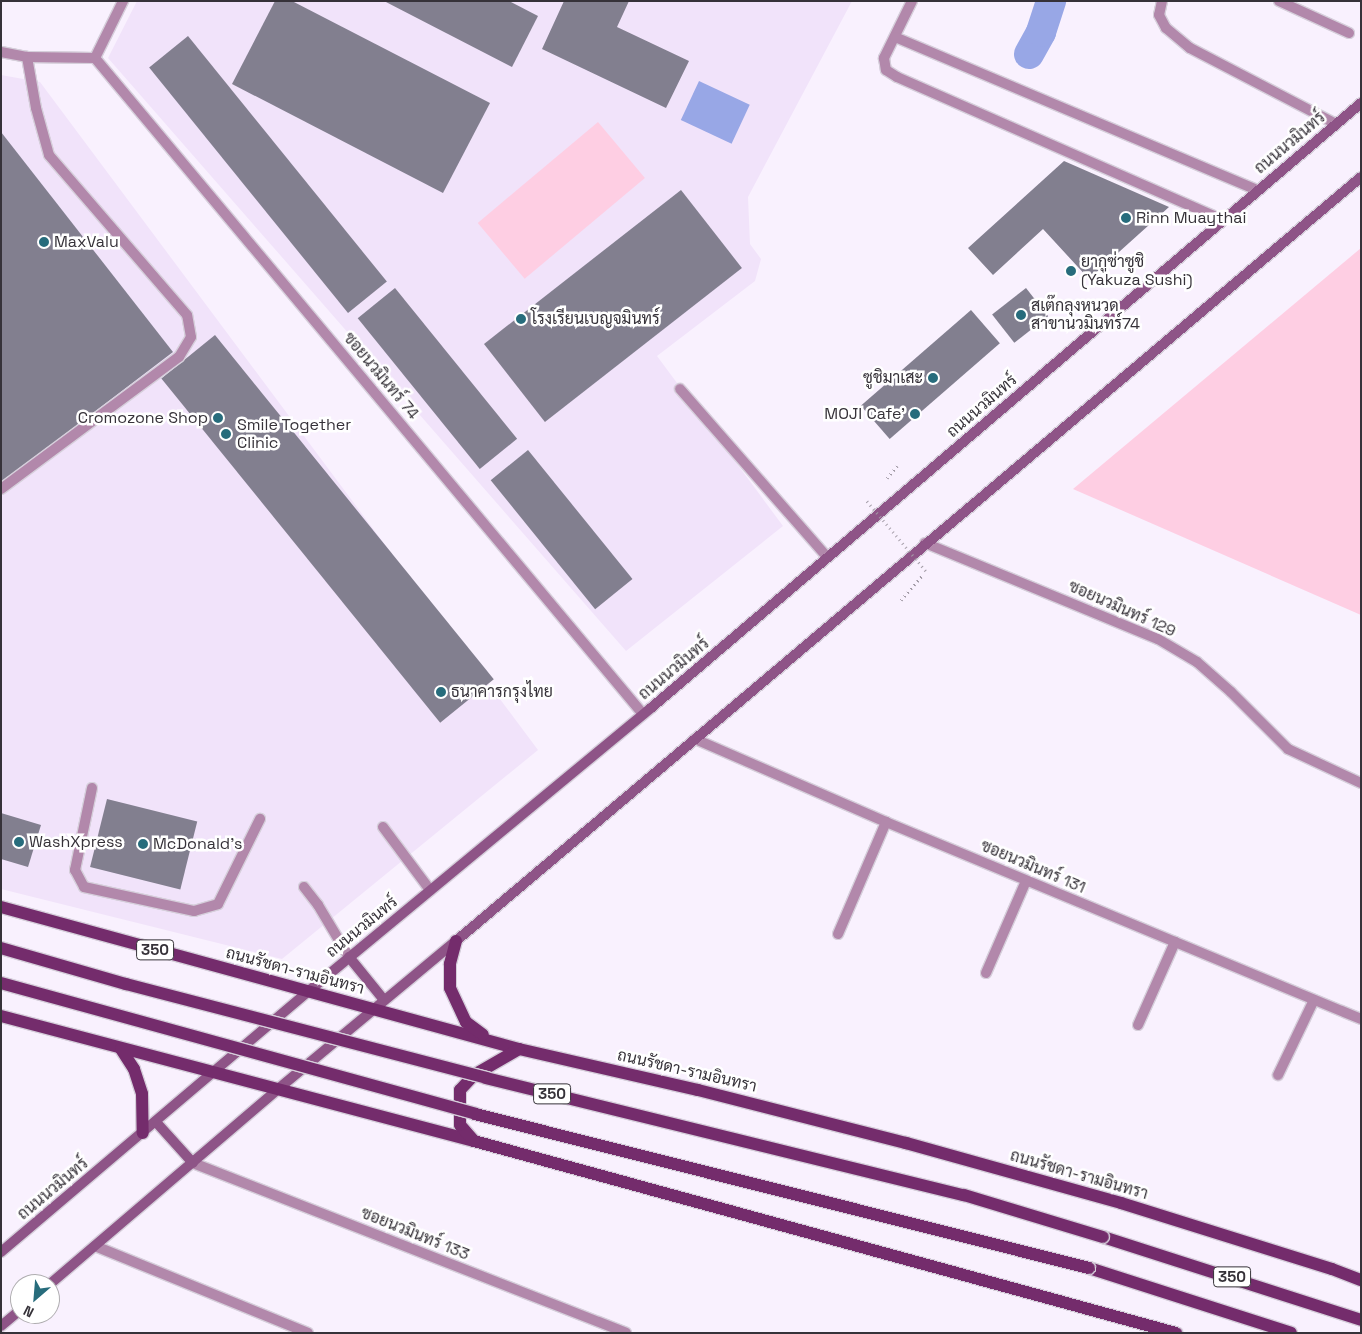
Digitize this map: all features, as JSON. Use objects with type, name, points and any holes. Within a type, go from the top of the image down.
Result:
[{"type":"main road","name":"ถนนนวมินทร์","points":[[1,1252],[349,957],[643,714],[1361,103]]},
{"type":"main road","points":[[60,1276],[277,1090],[1361,177]]},
{"type":"main road","name":"ถนนรัชดา-รามอินทรา","points":[[1,907],[246,975],[379,1004],[519,1049],[698,1090],[906,1142],[1121,1203],[1332,1269],[1361,1280]]},
{"type":"main road","points":[[456,941],[450,964],[450,988],[466,1022],[492,1041]]},
{"type":"main road","name":"350","points":[[1,948],[126,984],[486,1078],[964,1196],[1103,1237],[1361,1320]]},
{"type":"main road","points":[[349,957],[379,1004]]},
{"type":"main road","name":"350","points":[[1,983],[476,1114],[1089,1268],[1291,1333]]},
{"type":"main road","points":[[1,1016],[474,1141],[1176,1333]]},
{"type":"main road","points":[[121,1049],[134,1069],[142,1094],[143,1133]]},
{"type":"main road","points":[[474,1141],[460,1126],[460,1090],[474,1075],[519,1049]]},
{"type":"main road","points":[[156,1122],[192,1163]]},
{"type":"street","points":[[1,52],[27,57],[95,58],[122,1]]},
{"type":"street","points":[[912,1],[884,58],[886,70],[897,77],[1222,220]]},
{"type":"street","points":[[1162,1],[1159,15],[1166,28],[1190,48],[1336,124]]},
{"type":"street","points":[[1279,1],[1349,33]]},
{"type":"street","points":[[895,37],[1258,190]]},
{"type":"street","points":[[1,489],[124,400],[179,357],[191,337],[187,315],[49,155],[36,108],[27,57]]},
{"type":"street","name":"ซอยนวมินทร์ 74","points":[[95,58],[643,714]]},
{"type":"street","points":[[680,390],[827,557]]},
{"type":"street","name":"ซอยนวมินทร์ 129","points":[[925,543],[1158,639],[1197,662],[1231,692],[1288,749],[1361,783]]},
{"type":"street","name":"ซอยนวมินทร์ 131","points":[[695,739],[1026,881],[1361,1019]]},
{"type":"street","points":[[92,788],[75,870],[84,887],[194,911],[218,904],[260,819]]},
{"type":"street","points":[[838,934],[886,822]]},
{"type":"street","points":[[383,827],[430,890]]},
{"type":"street","points":[[986,973],[1026,881]]},
{"type":"street","points":[[304,887],[349,957]]},
{"type":"street","points":[[1138,1025],[1175,942]]},
{"type":"street","points":[[1278,1075],[1314,1000]]},
{"type":"street","name":"ซอยนวมินทร์ 133","points":[[192,1163],[626,1333]]},
{"type":"street","points":[[95,1246],[308,1333]]},
{"type":"path","points":[[867,502],[926,571],[901,600]]},
{"type":"shaded area","name":"โรงเรียนเบญจมินทร์","points":[[137,1],[852,1],[748,197],[750,244],[761,259],[755,281],[657,356],[783,526],[626,651],[108,58]]},
{"type":"shaded area","points":[[1,75],[40,82],[538,750],[282,959],[1,889]]},
{"type":"shaded area","points":[[598,122],[645,178],[525,279],[478,223]]},
{"type":"shaded area","points":[[1361,248],[1361,615],[1073,489]]},
{"type":"water","points":[[699,81],[750,105],[732,144],[681,120]]},
{"type":"building","points":[[275,1],[292,1],[490,103],[443,193],[232,84]]},
{"type":"building","points":[[384,1],[509,1],[538,16],[512,67]]},
{"type":"building","points":[[564,1],[629,1],[617,27],[689,61],[666,108],[542,49]]},
{"type":"building","points":[[188,36],[387,282],[348,313],[149,67]]},
{"type":"building","name":"MaxValu","points":[[1,132],[173,352],[1,483]]},
{"type":"building","points":[[1064,161],[1169,207],[1089,279],[1043,229],[993,275],[968,248]]},
{"type":"building","points":[[681,190],[742,268],[545,422],[484,344]]},
{"type":"building","points":[[395,288],[517,439],[480,469],[358,318]]},
{"type":"building","name":"สเต๊กลุงหนวด สาขานวมินทร์74","points":[[1026,288],[1048,316],[1014,343],[992,314]]},
{"type":"building","points":[[971,310],[1000,343],[890,439],[861,406]]},
{"type":"building","points":[[215,335],[494,679],[440,723],[161,378]]},
{"type":"building","points":[[528,450],[632,579],[595,609],[491,480]]},
{"type":"building","name":"McDonald's","points":[[107,799],[197,821],[180,889],[90,867]]},
{"type":"building","name":"WashXpress","points":[[1,813],[41,825],[28,867],[1,859]]},
{"type":"waterway","points":[[1029,54],[1041,32],[1051,1]]},
{"type":"place","name":"Rinn Muaythai","points":[[1126,218]]},
{"type":"place","name":"MaxValu","points":[[44,242]]},
{"type":"place","name":"ยากูซ่าซูชิ (Yakuza Sushi)","points":[[1071,271]]},
{"type":"place","name":"สเต๊กลุงหนวด สาขานวมินทร์74","points":[[1021,315]]},
{"type":"place","name":"โรงเรียนเบญจมินทร์","points":[[521,319]]},
{"type":"place","name":"ซูชิมาเสะ","points":[[933,378]]},
{"type":"place","name":"MOJI Cafe'","points":[[915,414]]},
{"type":"place","name":"Cromozone Shop","points":[[218,418]]},
{"type":"place","name":"Smile Together Clinic","points":[[226,434]]},
{"type":"place","name":"ธนาคารกรุงไทย","points":[[441,692]]},
{"type":"place","name":"WashXpress","points":[[19,842]]},
{"type":"place","name":"McDonald's","points":[[143,844]]}]
